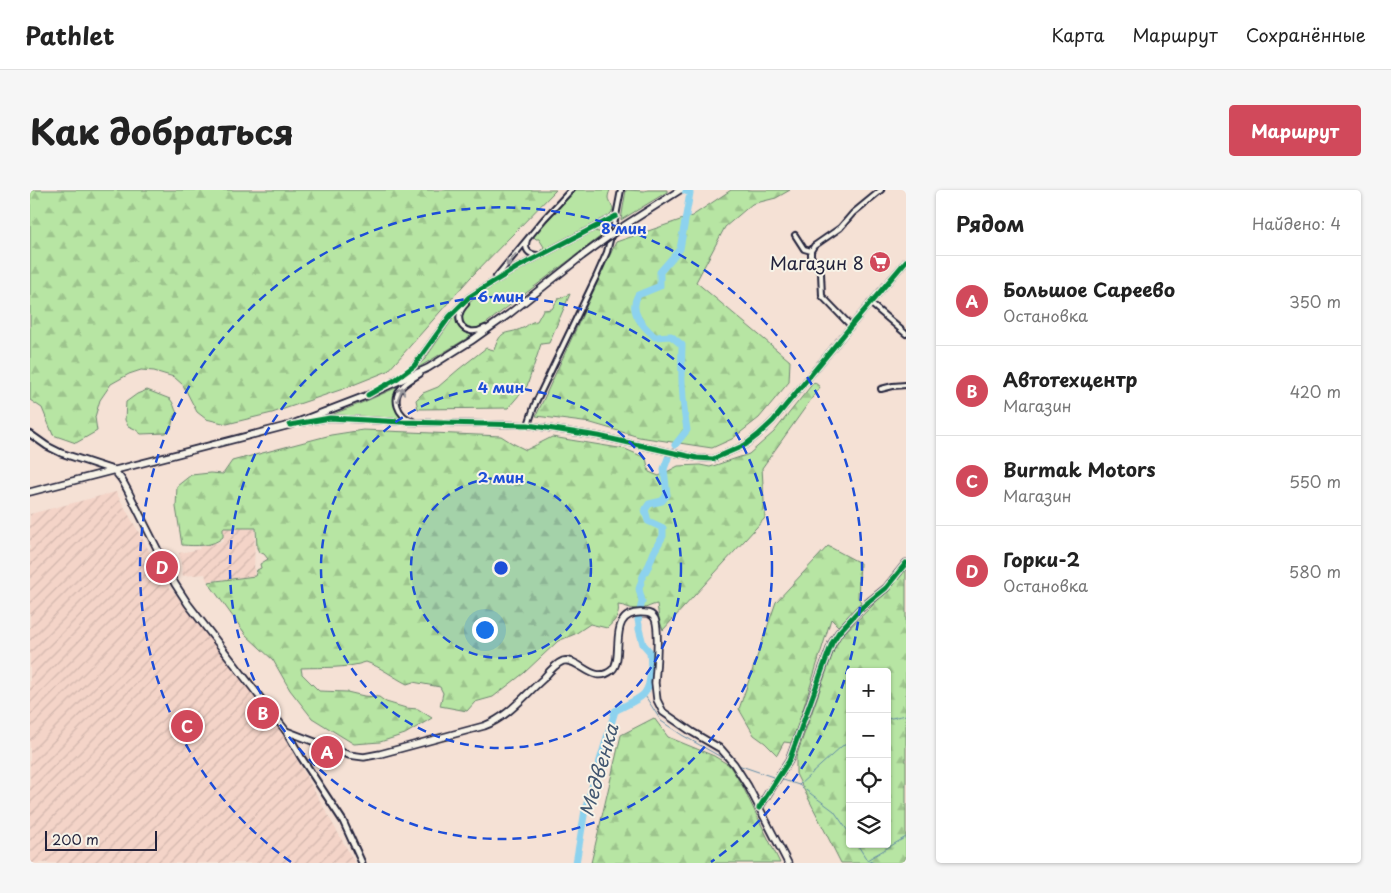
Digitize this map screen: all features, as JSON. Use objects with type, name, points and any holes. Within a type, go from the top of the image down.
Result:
[{"type":"main road","points":[[30,492],[290,425],[368,395],[428,368],[509,314],[619,229],[680,190]]},
{"type":"main road","points":[[114,470],[122,480],[175,584],[188,604],[286,731],[349,755],[364,757],[380,754],[484,726],[502,717],[554,667],[563,662],[574,663],[596,674],[606,673],[610,671],[616,662],[618,636],[625,619],[629,615],[634,614],[646,613],[653,616],[657,629],[655,692],[658,705],[672,719],[721,749],[741,774],[788,863]]},
{"type":"street","points":[[493,281],[571,190]]},
{"type":"street","points":[[528,426],[535,404],[607,252],[621,190]]},
{"type":"street","points":[[851,326],[822,296],[821,273],[811,256],[811,251],[814,246],[840,228],[853,213],[881,190]]},
{"type":"street","points":[[368,395],[414,366],[450,316],[470,297],[493,281],[616,216]]},
{"type":"street","points":[[795,235],[804,249],[811,251]]},
{"type":"street","points":[[528,238],[526,247],[528,252],[534,255],[543,254]]},
{"type":"street","points":[[290,425],[330,418],[528,426],[598,436],[697,458],[713,459],[745,445],[773,421],[906,261]]},
{"type":"street","points":[[480,290],[460,312],[460,322],[465,329],[471,332],[478,331],[509,314]]},
{"type":"street","points":[[870,303],[906,334]]},
{"type":"street","points":[[417,422],[401,414],[397,408],[397,397],[403,386],[428,368]]},
{"type":"street","points":[[881,390],[906,384]]},
{"type":"street","points":[[30,434],[61,453],[114,470]]},
{"type":"street","points":[[759,808],[789,761],[832,643],[839,632],[860,610],[886,588],[906,563]]},
{"type":"street","points":[[286,731],[343,820],[362,863]]},
{"type":"shaded area","points":[[116,492],[169,586],[275,721],[355,863],[30,863],[30,514]]},
{"type":"shaded area","points":[[223,528],[255,529],[254,576],[207,581],[205,574],[183,576],[179,553],[200,549],[199,547],[224,541]]},
{"type":"green space","points":[[30,190],[556,190],[470,278],[388,371],[343,389],[272,413],[227,424],[206,419],[197,412],[183,385],[174,377],[154,371],[141,370],[111,384],[100,400],[95,417],[97,431],[76,443],[53,435],[42,408],[30,400]]},
{"type":"green space","points":[[576,190],[610,190],[608,198],[613,209],[612,211],[608,216],[540,251],[544,247],[539,239],[533,236]]},
{"type":"green space","points":[[626,190],[667,190],[667,192],[621,220]]},
{"type":"green space","points":[[731,190],[790,190],[776,198],[752,204],[725,227],[696,282],[790,361],[789,382],[759,418],[732,439],[712,448],[639,437],[591,423],[536,416],[616,242],[692,216]]},
{"type":"green space","points":[[593,231],[605,233],[480,328],[469,328],[463,323],[461,318],[462,312],[469,303],[483,292],[522,268]]},
{"type":"green space","points":[[570,294],[549,343],[541,344],[527,386],[508,408],[418,409],[416,400],[423,393],[438,387],[486,348],[494,350],[502,335],[537,321],[543,310],[552,309],[558,299]]},
{"type":"green space","points":[[456,314],[460,329],[466,333],[474,334],[411,372],[425,359]]},
{"type":"green space","points":[[814,382],[820,387],[762,468],[765,518],[663,630],[657,604],[639,609],[618,605],[616,618],[607,628],[590,624],[575,634],[558,641],[524,673],[493,697],[475,702],[467,711],[440,706],[443,693],[440,687],[413,682],[407,684],[366,662],[342,667],[301,668],[302,674],[319,691],[347,692],[379,697],[386,702],[406,708],[418,709],[432,718],[405,734],[380,742],[354,744],[312,718],[290,690],[273,660],[246,635],[208,582],[255,576],[257,570],[261,568],[260,564],[268,559],[257,548],[256,528],[223,528],[223,537],[214,543],[198,546],[182,545],[176,507],[177,486],[191,475],[223,474],[232,461],[331,435],[363,430],[501,436],[526,450],[552,437],[625,449],[646,458],[649,472],[659,476],[678,466],[700,465],[710,467],[749,454],[774,432]]},
{"type":"green space","points":[[400,386],[395,395],[394,404],[399,416],[403,420],[331,415],[364,402]]},
{"type":"green space","points":[[147,390],[170,399],[177,413],[173,419],[171,429],[166,433],[141,434],[128,426],[125,420],[126,402]]},
{"type":"green space","points":[[828,546],[860,563],[858,597],[862,604],[838,626],[831,619],[792,743],[784,742],[777,755],[754,735],[739,709],[776,602]]},
{"type":"green space","points":[[906,569],[906,863],[841,863],[796,774],[796,757],[834,650],[841,636]]},
{"type":"green space","points":[[654,718],[668,737],[714,756],[729,765],[742,785],[780,863],[591,863],[621,735]]},
{"type":"waterway","name":"Медвенка","points":[[675,445],[687,430],[682,388],[682,345],[671,336],[655,337],[638,318],[635,301],[638,295],[660,286],[660,272],[680,249],[690,193],[684,190]]},
{"type":"waterway","name":"Медвенка","points":[[576,863],[585,810],[615,711],[643,695],[648,686],[651,668],[650,652],[643,644],[639,629],[638,620],[642,601],[639,589],[643,576],[663,536],[663,528],[648,521],[645,510],[649,504],[662,501],[667,495],[664,469],[668,458]]},
{"type":"waterway","points":[[644,694],[661,721],[728,761]]},
{"type":"waterway","points":[[891,718],[906,715]]},
{"type":"waterway","points":[[799,785],[846,744]]},
{"type":"waterway","points":[[738,765],[776,778]]},
{"type":"waterway","points":[[780,779],[799,785],[834,811],[846,828]]},
{"type":"waterway","points":[[867,860],[906,837]]},
{"type":"waterway","points":[[860,848],[867,860],[874,863]]},
{"type":"cycle path","points":[[368,395],[395,380],[414,366],[450,316],[469,297],[518,267],[616,216]]},
{"type":"cycle path","points":[[290,425],[330,418],[528,425],[598,436],[697,458],[713,459],[745,445],[773,421],[906,261]]},
{"type":"cycle path","points":[[759,808],[789,761],[832,643],[839,632],[860,609],[886,588],[906,563]]},
{"type":"place","name":"Магазин 8","points":[[880,262]]},
{"type":"place","name":"Горки-2","points":[[162,567]]},
{"type":"place","name":"Автотехцентр","points":[[263,713]]},
{"type":"place","name":"Burmak Motors","points":[[187,726]]},
{"type":"place","name":"Большое Сареево","points":[[327,752]]}]
